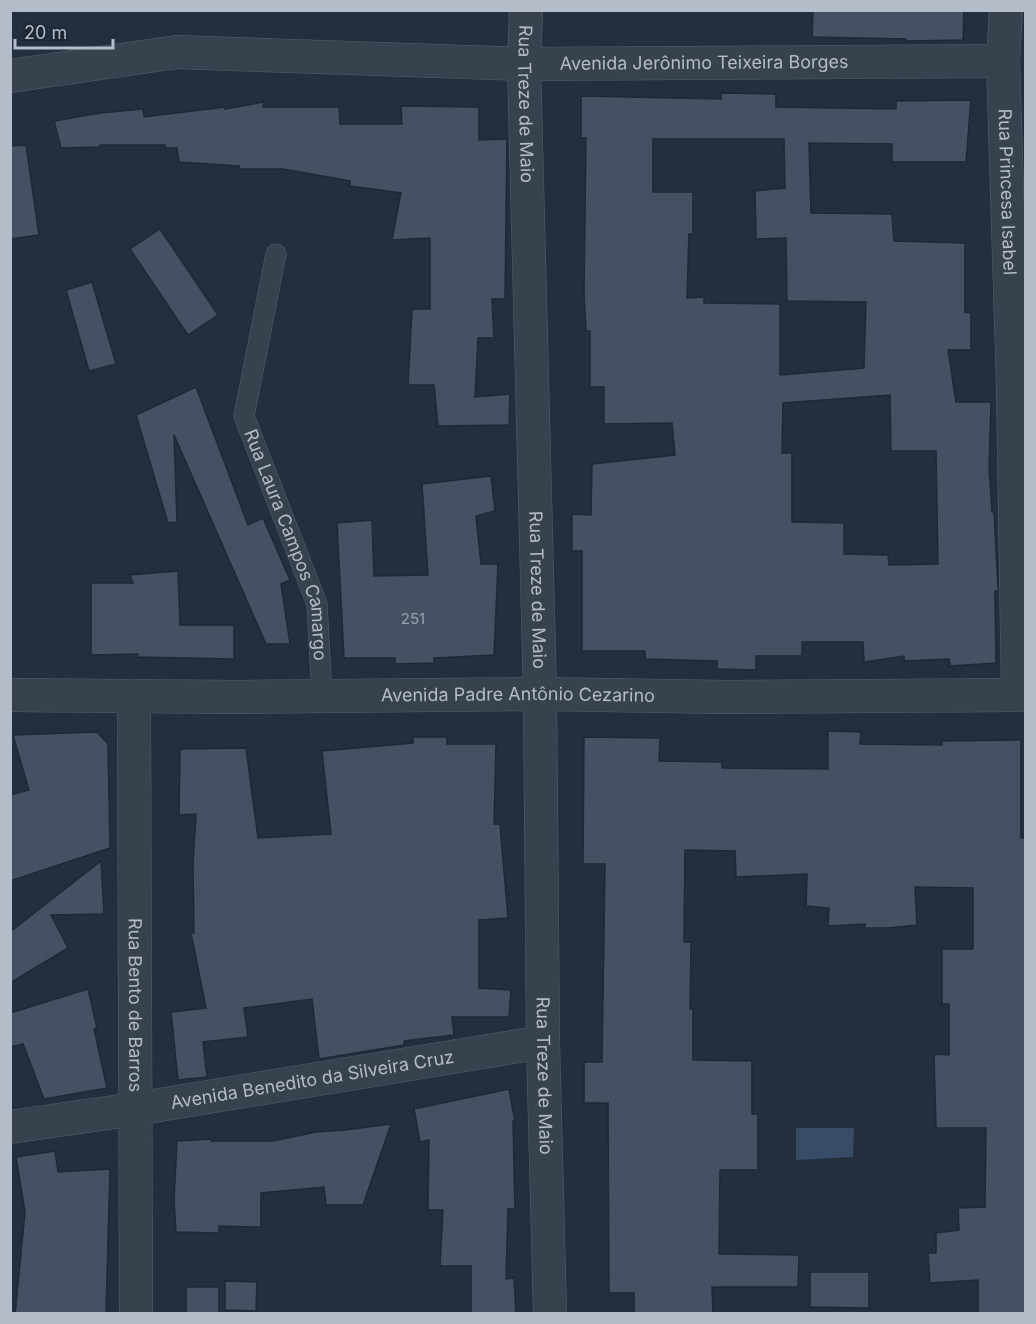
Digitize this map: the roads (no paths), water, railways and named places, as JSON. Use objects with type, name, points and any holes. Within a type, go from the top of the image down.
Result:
[{"type":"street","name":"Rua Treze de Maio","points":[[526,10],[524,64],[540,694],[543,1042],[550,1314]]},
{"type":"street","name":"Rua Princesa Isabel","points":[[1006,10],[1003,62],[1015,113],[1021,342],[1022,695]]},
{"type":"street","name":"Avenida Jerônimo Teixeira Borges","points":[[10,76],[177,52],[524,64],[1003,62]]},
{"type":"street","name":"Avenida Padre Antônio Cezarino","points":[[10,695],[540,694],[725,697],[1022,695]]},
{"type":"street","name":"Rua Bento de Barros","points":[[134,696],[136,1314]]},
{"type":"street","name":"Avenida Benedito da Silveira Cruz","points":[[10,1127],[135,1109],[543,1042]]},
{"type":"lane","name":"Rua Laura Campos Camargo","points":[[276,254],[244,416],[317,604],[322,696]]},
{"type":"water","points":[[796,1128],[854,1128],[853,1157],[796,1160]]}]
